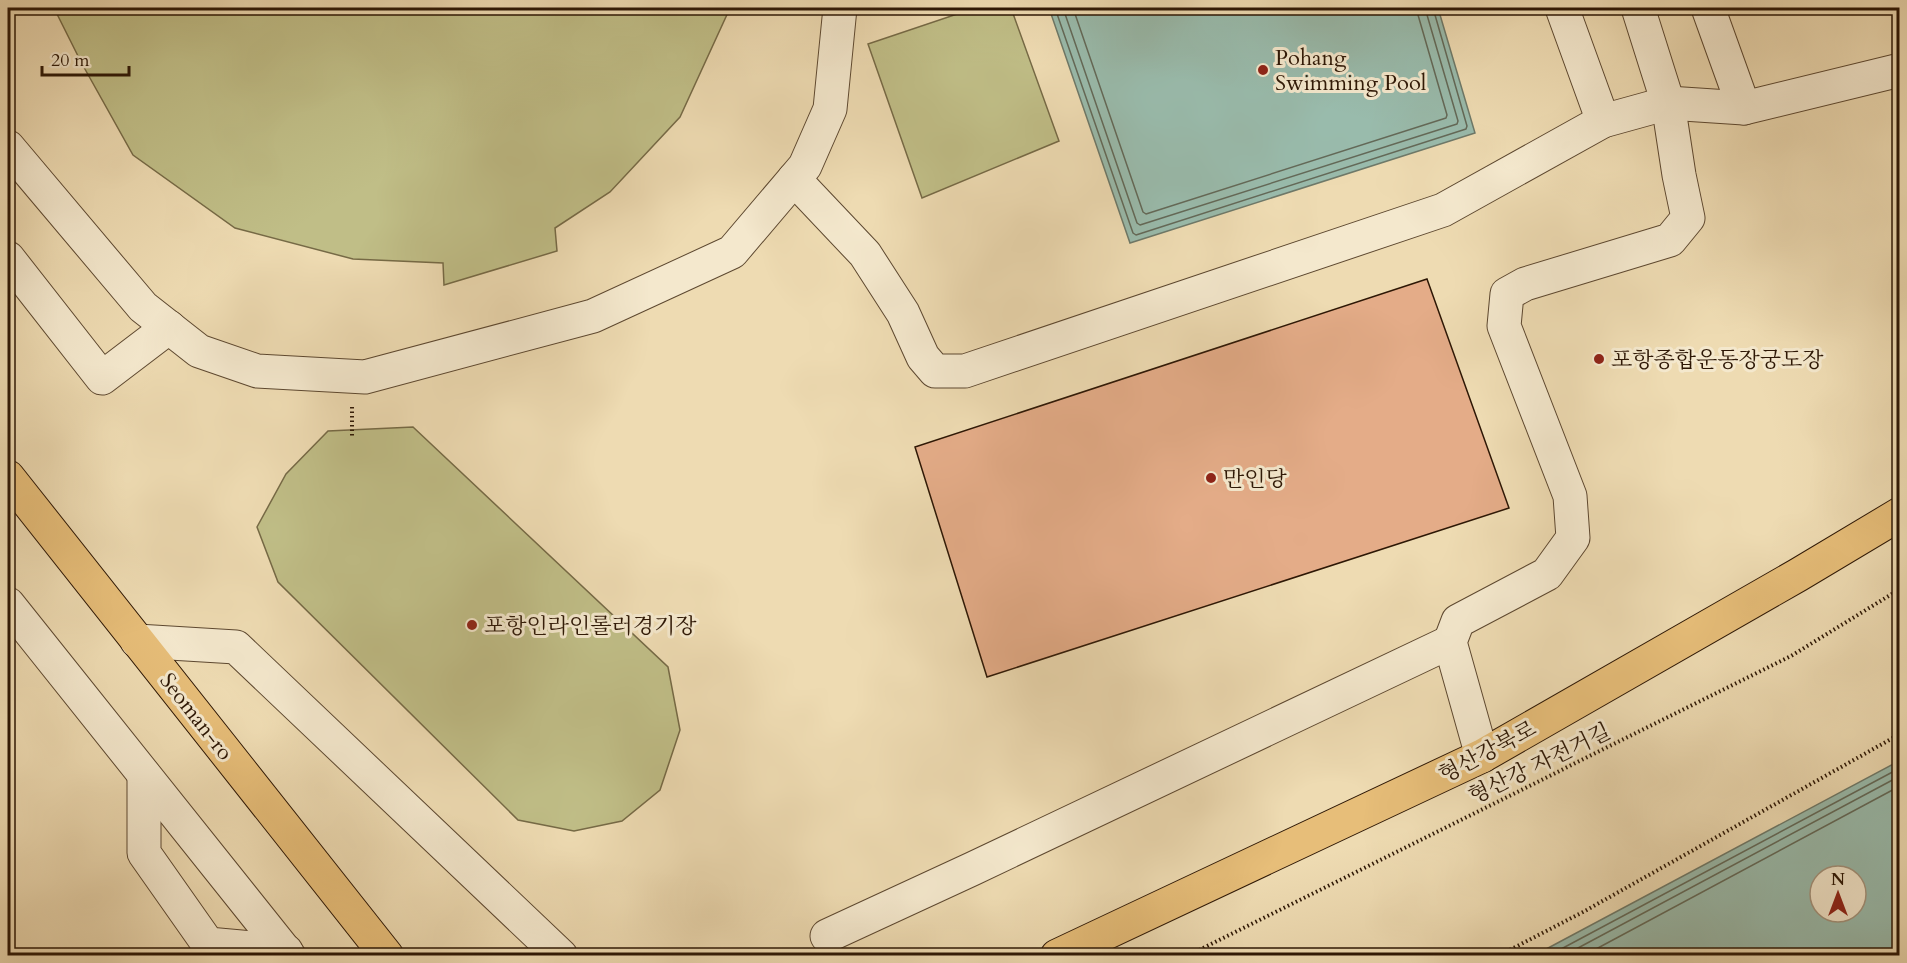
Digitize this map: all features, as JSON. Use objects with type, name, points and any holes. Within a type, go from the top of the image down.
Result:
[{"type":"main road","name":"Seoman-ro","points":[[8,477],[387,956]]},
{"type":"main road","name":"형산강북로","points":[[1057,956],[1482,756],[1798,575],[1899,514]]},
{"type":"lane","points":[[9,150],[143,307],[199,351],[257,370],[365,377],[593,316],[732,252],[805,166],[830,109],[840,8]]},
{"type":"lane","points":[[1562,8],[1603,121]]},
{"type":"lane","points":[[1482,756],[1450,642],[1458,621],[1547,574],[1573,538],[1570,496],[1504,326],[1507,294],[1525,284],[1670,240],[1688,218],[1668,103],[1638,8]]},
{"type":"lane","points":[[1708,8],[1744,108]]},
{"type":"lane","points":[[794,179],[865,254],[903,314],[923,357],[935,371],[965,371],[1443,210],[1603,121],[1668,103],[1744,108],[1899,70]]},
{"type":"lane","points":[[8,258],[102,378],[169,327]]},
{"type":"lane","points":[[8,604],[287,953]]},
{"type":"lane","points":[[137,640],[236,647],[561,956]]},
{"type":"lane","points":[[827,936],[1450,642]]},
{"type":"lane","points":[[144,776],[144,853],[208,944],[287,953]]},
{"type":"path","name":"형산강 자전거길","points":[[1186,956],[1791,656],[1899,589]]},
{"type":"path","points":[[1498,956],[1583,912],[1899,734]]},
{"type":"shaded area","points":[[54,8],[730,8],[680,117],[610,192],[555,228],[557,251],[444,285],[443,263],[353,259],[235,228],[133,155]]},
{"type":"shaded area","points":[[975,8],[1011,8],[1059,141],[922,198],[868,44]]},
{"type":"shaded area","name":"포항인라인롤러경기장","points":[[413,427],[668,667],[680,730],[660,790],[622,821],[574,831],[518,820],[278,582],[257,527],[286,474],[328,431]]},
{"type":"water","name":"Pohang Swimming Pool","points":[[1049,8],[1438,8],[1475,133],[1130,243]]},
{"type":"water","points":[[1899,761],[1899,955],[1535,955]]},
{"type":"building","name":"만인당","points":[[1427,279],[1509,508],[987,677],[915,447]]},
{"type":"place","name":"Pohang Swimming Pool","points":[[1263,70]]},
{"type":"place","name":"포항종합운동장궁도장","points":[[1599,359]]},
{"type":"place","name":"만인당","points":[[1211,478]]},
{"type":"place","name":"포항인라인롤러경기장","points":[[472,625]]}]
